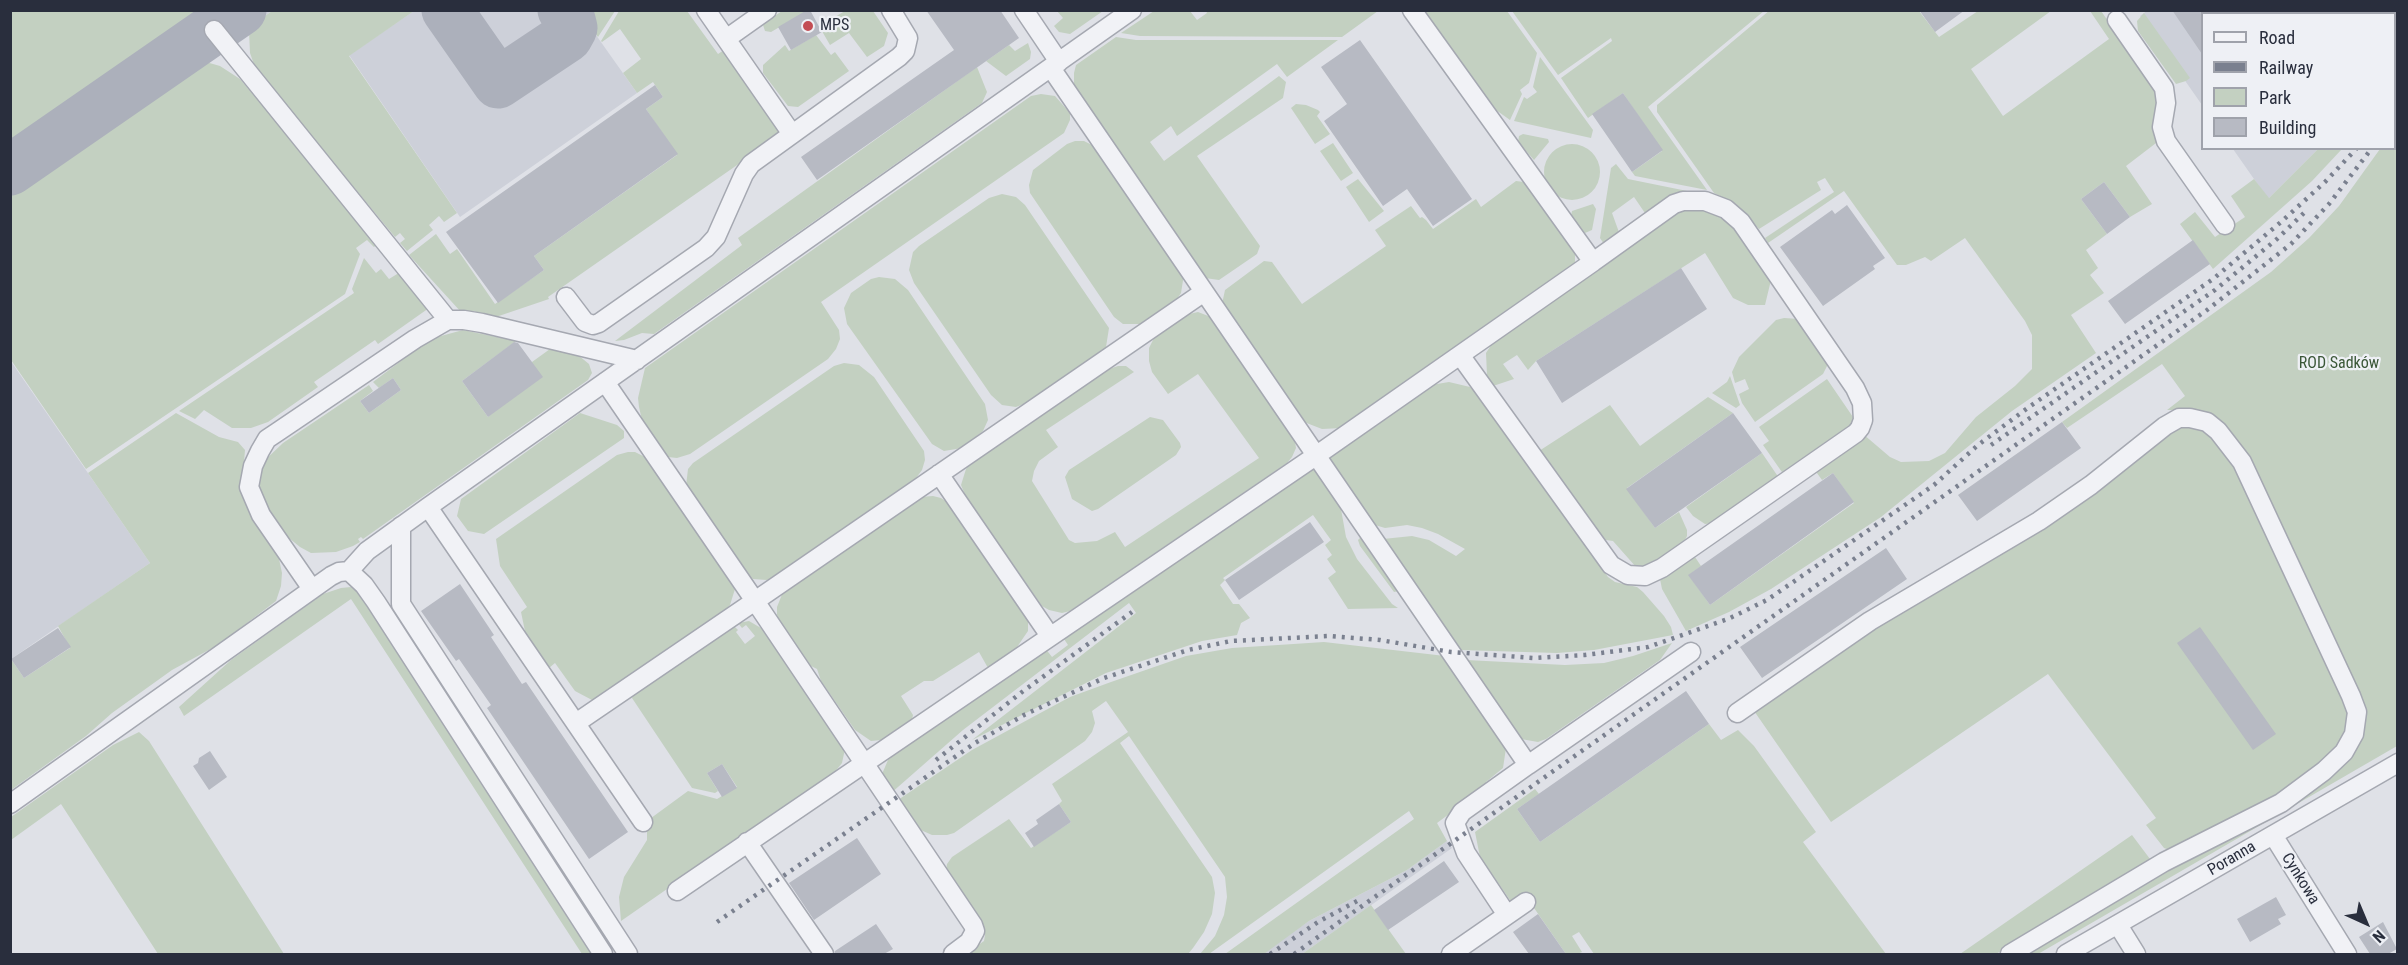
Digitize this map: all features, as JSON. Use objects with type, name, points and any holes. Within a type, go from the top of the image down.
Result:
[{"type":"street","points":[[706,10],[792,134]]},
{"type":"street","points":[[726,39],[767,10]]},
{"type":"street","points":[[566,297],[585,322],[593,325],[599,323],[706,248],[716,237],[747,169],[900,57],[905,51],[908,38],[891,10]]},
{"type":"street","points":[[1024,10],[1055,65],[1204,292],[1528,765]]},
{"type":"street","points":[[349,572],[367,551],[401,526],[1132,10]]},
{"type":"street","points":[[1412,10],[1593,262]]},
{"type":"street","points":[[2120,14],[2164,88],[2166,103],[2162,127],[2166,141],[2225,225]]},
{"type":"street","points":[[214,30],[448,320]]},
{"type":"street","points":[[677,891],[1317,455],[1460,355],[1593,262],[1683,201],[1705,201],[1726,209],[1741,222],[1855,388],[1862,403],[1863,420],[1860,428],[1656,571],[1645,576],[1628,575],[1611,565],[1460,355]]},
{"type":"street","points":[[576,723],[1204,292]]},
{"type":"street","points":[[312,589],[261,516],[249,487],[253,466],[260,451],[267,440],[282,429],[415,339],[448,320],[482,323],[637,360]]},
{"type":"street","points":[[605,382],[973,925],[975,931],[969,942],[953,954]]},
{"type":"street","points":[[1737,713],[1870,621],[2039,521],[2091,485],[2165,426],[2179,418],[2190,418],[2207,422],[2218,431],[2242,462],[2351,696],[2357,712],[2354,734],[2344,752],[2304,787],[2281,802],[2164,862],[2010,954]]},
{"type":"street","points":[[939,474],[1050,636]]},
{"type":"street","points":[[428,507],[642,822]]},
{"type":"street","points":[[401,526],[401,604],[628,954]]},
{"type":"street","points":[[10,804],[312,589],[339,572],[349,572],[364,585],[376,602],[603,954]]},
{"type":"street","points":[[1507,915],[1466,853],[1455,823],[1462,812],[1691,652]]},
{"type":"street","name":"Poranna","points":[[2066,954],[2397,764]]},
{"type":"street","name":"Cynkowa","points":[[2272,835],[2347,954]]},
{"type":"street","points":[[747,843],[824,954]]},
{"type":"street","points":[[1459,952],[1526,902]]},
{"type":"street","points":[[2118,926],[2136,954]]},
{"type":"shaded area","points":[[2148,10],[2290,10],[2291,12],[2201,12],[2201,104],[2140,16]]},
{"type":"shaded area","points":[[11,11],[272,11],[11,191]]},
{"type":"shaded area","points":[[414,11],[579,11],[637,93],[460,217],[349,55]]},
{"type":"shaded area","points":[[2234,150],[2317,150],[2268,199]]},
{"type":"shaded area","points":[[10,360],[150,563],[11,659],[10,659]]},
{"type":"shaded area","points":[[1447,841],[1452,848],[1302,954],[1260,954],[1309,921],[1407,870]]},
{"type":"green space","points":[[11,10],[210,10],[210,11],[11,149]]},
{"type":"green space","points":[[1770,10],[1919,11],[1939,37],[1978,11],[2051,11],[1971,69],[2003,116],[2109,39],[2090,11],[2101,11],[2158,92],[2160,140],[2126,166],[2152,204],[2130,217],[2104,182],[2081,199],[2107,234],[2086,250],[2098,268],[2090,275],[2104,293],[2071,315],[2096,353],[2012,411],[1881,517],[1771,589],[1729,612],[1686,631],[1662,589],[1660,579],[1693,554],[1701,566],[1689,575],[1710,605],[1854,503],[1833,473],[1822,480],[1814,469],[1863,434],[1890,457],[1901,462],[1929,461],[1945,453],[1976,417],[2015,386],[2032,369],[2032,335],[2025,321],[1965,238],[1931,261],[1925,257],[1906,265],[1897,265],[1844,191],[1768,243],[1765,238],[1834,192],[1825,178],[1817,182],[1821,190],[1759,229],[1736,204],[1714,193],[1657,112],[1657,105]]},
{"type":"green space","points":[[272,11],[414,11],[349,56],[457,213],[444,222],[439,216],[429,225],[433,230],[407,251],[400,243],[405,239],[400,233],[395,237],[256,70],[250,53],[249,31],[252,25]]},
{"type":"green space","points":[[579,11],[615,11],[598,37]]},
{"type":"green space","points":[[619,11],[687,11],[718,54],[724,50],[783,133],[548,297],[549,299],[490,319],[474,311],[461,312],[409,255],[436,234],[450,254],[457,249],[495,304],[544,270],[534,256],[677,155],[646,109],[663,97],[653,82],[637,93],[623,73],[641,59],[620,29],[601,41]]},
{"type":"green space","points":[[782,11],[807,11],[771,32],[765,31],[763,25]]},
{"type":"green space","points":[[845,11],[873,11],[888,33],[884,46],[867,57],[849,33],[830,45],[819,26]]},
{"type":"green space","points":[[1057,11],[1103,11],[1070,34],[1059,32],[1054,26],[1063,18]]},
{"type":"green space","points":[[1154,11],[1190,11],[1197,20],[1207,13],[1206,11],[1378,11],[1342,37],[1140,36],[1121,33]]},
{"type":"green space","points":[[1423,11],[1507,11],[1537,53],[1529,83],[1520,90],[1522,94],[1510,120],[1496,110]]},
{"type":"green space","points":[[1512,11],[1764,11],[1648,107],[1707,190],[1635,176],[1632,172],[1662,151],[1623,93],[1588,118],[1561,78],[1612,41],[1611,38],[1558,75]]},
{"type":"green space","points":[[2397,11],[2398,84],[2396,87],[2396,12],[2366,12]]},
{"type":"green space","points":[[2144,13],[2190,78],[2186,81],[2176,84],[2138,31],[2137,21]]},
{"type":"green space","points":[[816,35],[831,55],[835,52],[849,71],[798,107],[788,106],[763,73],[763,65],[785,45],[789,51]]},
{"type":"green space","points":[[1116,37],[1136,40],[1338,40],[1287,77],[1277,64],[1177,136],[1171,126],[1150,142],[1164,161],[1279,76],[1286,82],[1283,98],[1197,156],[1260,246],[1257,254],[1219,280],[1205,278],[1074,86],[1076,65]]},
{"type":"green space","points":[[1028,43],[1031,52],[1030,59],[1006,76],[986,61],[1009,45],[1015,51]]},
{"type":"green space","points":[[1540,57],[1593,130],[1591,138],[1514,121],[1524,97],[1527,99],[1537,92],[1533,87]]},
{"type":"green space","points":[[206,62],[220,66],[240,79],[379,243],[374,247],[367,240],[356,248],[360,254],[345,294],[86,469],[11,360],[10,191],[196,63]]},
{"type":"green space","points":[[977,67],[987,92],[982,103],[654,334],[642,333],[615,341],[742,245],[738,238]]},
{"type":"green space","points":[[1041,94],[1055,96],[1070,113],[1070,120],[1064,133],[821,302],[839,330],[840,339],[828,359],[690,454],[677,458],[668,457],[664,453],[642,420],[639,407],[638,398],[645,368],[1031,96]]},
{"type":"green space","points":[[1296,104],[1318,110],[1320,112],[1317,116],[1330,134],[1315,144],[1291,108]]},
{"type":"green space","name":"ROD Sadków","points":[[2397,123],[2397,746],[2038,954],[2018,954],[2123,894],[2274,813],[2360,736],[2251,471],[2183,410],[2167,410],[2185,396],[2162,364],[2067,428],[2062,422],[2271,272],[2309,238],[2339,206],[2379,150],[2396,150]]},
{"type":"green space","points":[[1523,134],[1548,139],[1549,142],[1534,160],[1518,142],[1519,136]]},
{"type":"green space","points":[[1084,141],[1098,148],[1184,274],[1181,293],[1175,302],[1140,324],[1123,324],[1114,317],[1030,193],[1029,185],[1033,170],[1067,144]]},
{"type":"green space","points":[[1333,143],[1353,173],[1341,181],[1320,151]]},
{"type":"green space","points":[[1572,144],[1583,146],[1592,152],[1598,161],[1600,172],[1598,183],[1592,192],[1583,198],[1572,200],[1561,198],[1552,192],[1546,183],[1544,172],[1546,161],[1552,152],[1561,146]]},
{"type":"green space","points":[[2317,150],[2341,150],[2312,181],[2213,269],[2180,224],[2195,212],[2215,237],[2245,217],[2231,196],[2254,179],[2269,198]]},
{"type":"green space","points":[[1616,164],[1628,179],[1697,193],[1647,216],[1634,197],[1612,213],[1620,235],[1604,244],[1600,238],[1611,168]]},
{"type":"green space","points":[[1358,179],[1384,211],[1369,222],[1346,187]]},
{"type":"green space","points":[[1516,181],[1524,182],[1575,253],[1575,266],[1342,428],[1322,429],[1304,422],[1222,304],[1225,290],[1264,261],[1272,262],[1302,304],[1386,246],[1375,230],[1411,206],[1433,229],[1476,199],[1481,207]]},
{"type":"green space","points":[[1002,194],[1016,197],[1025,205],[1109,328],[1106,347],[1103,351],[1029,402],[1016,407],[1002,405],[991,395],[914,283],[909,270],[913,252],[919,246],[989,198]]},
{"type":"green space","points":[[1593,204],[1596,209],[1592,230],[1585,233],[1571,216],[1572,211]]},
{"type":"green space","points":[[1684,207],[1708,209],[1732,222],[1771,280],[1765,305],[1748,305],[1733,298],[1705,253],[1536,361],[1528,370],[1517,355],[1503,364],[1514,379],[1493,386],[1487,375],[1486,353],[1495,339]]},
{"type":"green space","points":[[364,258],[376,273],[381,269],[389,279],[402,271],[429,308],[378,344],[375,340],[314,382],[318,387],[268,422],[251,428],[232,428],[204,410],[195,419],[179,411],[354,293],[352,289]]},
{"type":"green space","points":[[879,277],[895,279],[908,290],[985,404],[988,420],[983,431],[962,448],[944,451],[932,444],[847,324],[844,308],[851,293],[871,279]]},
{"type":"green space","points":[[1198,312],[1216,319],[1294,435],[1296,448],[1292,457],[1287,463],[1070,611],[1062,613],[1049,610],[1042,606],[966,497],[961,485],[966,469],[971,462],[1106,370],[1118,366],[1126,366],[1134,372],[1046,430],[1058,447],[1039,461],[1034,471],[1032,481],[1069,540],[1075,543],[1097,541],[1115,532],[1125,547],[1259,458],[1198,374],[1168,394],[1152,372],[1149,348],[1155,336],[1185,315]]},
{"type":"green space","points":[[1799,319],[1829,362],[1823,374],[1755,422],[1742,403],[1739,394],[1749,389],[1745,379],[1735,383],[1732,372],[1739,357],[1776,320]]},
{"type":"green space","points":[[463,330],[516,341],[462,381],[488,417],[532,362],[550,349],[578,355],[589,364],[592,373],[588,380],[363,539],[361,537],[358,539],[360,542],[336,552],[311,553],[300,547],[284,534],[259,495],[257,481],[262,463],[283,443],[369,385],[373,391],[360,401],[369,413],[401,390],[393,378],[379,388],[373,382],[430,339]]},
{"type":"green space","points":[[844,363],[859,365],[874,377],[924,451],[925,460],[922,470],[913,482],[775,577],[767,580],[753,579],[686,486],[688,469],[693,463],[834,366]]},
{"type":"green space","points":[[1730,376],[1740,405],[1736,408],[1712,393],[1727,382]]},
{"type":"green space","points":[[1827,379],[1855,420],[1854,424],[1784,475],[1763,445],[1769,441],[1759,427]]},
{"type":"green space","points":[[1449,382],[1470,387],[1489,404],[1608,577],[1615,582],[1637,587],[1643,592],[1664,616],[1673,635],[1594,650],[1557,653],[1460,650],[1383,539],[1412,536],[1429,540],[1456,556],[1465,549],[1422,528],[1407,525],[1385,528],[1375,525],[1329,460],[1329,457],[1431,385]]},
{"type":"green space","points":[[1708,397],[1733,413],[1627,488],[1655,528],[1679,512],[1687,530],[1683,544],[1652,567],[1636,567],[1613,541],[1599,539],[1539,451],[1610,405],[1640,446]]},
{"type":"green space","points":[[176,413],[219,437],[238,442],[245,450],[242,487],[278,554],[282,573],[276,601],[218,645],[172,670],[11,790],[11,659],[24,678],[70,648],[58,626],[150,563],[88,473]]},
{"type":"green space","points":[[580,413],[617,425],[624,431],[624,438],[484,534],[468,531],[457,516],[461,499]]},
{"type":"green space","points":[[1150,417],[1163,420],[1180,443],[1181,447],[1176,455],[1098,509],[1092,511],[1072,499],[1065,477],[1069,470]]},
{"type":"green space","points":[[2187,425],[2200,429],[2226,448],[2347,701],[2349,718],[2342,742],[2297,786],[2172,851],[2164,848],[2146,825],[2156,818],[2048,674],[1831,822],[1752,708],[2169,430]]},
{"type":"green space","points":[[635,452],[645,457],[735,589],[730,605],[724,611],[592,700],[575,691],[555,663],[549,668],[526,636],[521,612],[527,607],[500,566],[496,539],[617,455]]},
{"type":"green space","points":[[1762,453],[1779,478],[1714,523],[1705,524],[1693,516],[1686,507]]},
{"type":"green space","points":[[1312,468],[1316,469],[1339,498],[1346,537],[1357,559],[1392,604],[1398,608],[1348,609],[1328,578],[1336,572],[1327,559],[1332,555],[1325,545],[1331,540],[1313,515],[1223,578],[1225,580],[1220,585],[1233,604],[1239,604],[1250,618],[1241,623],[1237,635],[1202,641],[1106,673],[972,740],[1136,613],[1129,603],[963,730],[890,794],[882,774],[888,760],[900,748],[1045,648],[1052,657],[1068,645],[1062,636]]},
{"type":"green space","points":[[933,496],[952,505],[1028,614],[1028,631],[1015,650],[988,668],[979,652],[933,681],[924,681],[901,696],[913,715],[912,720],[881,740],[871,741],[855,730],[821,681],[817,669],[809,665],[781,625],[777,607],[783,592],[920,497]]},
{"type":"green space","points":[[1360,538],[1399,591],[1394,592],[1360,546],[1358,540]]},
{"type":"green space","points":[[351,587],[363,597],[593,954],[582,954],[351,599],[184,716],[179,707],[231,660],[323,594]]},
{"type":"green space","points":[[749,621],[766,631],[845,749],[842,763],[834,773],[621,921],[619,897],[624,877],[647,840],[647,821],[688,791],[717,799],[737,787],[722,764],[707,773],[718,791],[715,793],[692,788],[632,698],[633,695],[734,626],[745,644],[755,636],[746,625],[742,628],[738,623]]},
{"type":"green space","points":[[1324,642],[1445,656],[1506,748],[1503,768],[1486,782],[1488,785],[1437,823],[1447,841],[1407,870],[1309,921],[1264,954],[1225,954],[1414,819],[1409,811],[1209,954],[1200,954],[1215,936],[1224,915],[1227,897],[1225,877],[1129,736],[1120,743],[1212,877],[1215,893],[1212,914],[1193,948],[1188,954],[965,954],[984,941],[985,935],[984,929],[946,871],[947,864],[952,857],[1009,819],[1031,848],[1071,822],[1059,804],[1062,801],[1052,784],[1128,732],[1106,701],[1092,711],[1095,723],[1085,741],[954,833],[932,835],[914,827],[895,802],[972,750],[1070,697],[1186,656],[1232,648]]},
{"type":"green space","points":[[1672,643],[1660,660],[1546,739],[1538,742],[1521,739],[1466,660],[1565,665],[1604,663]]},
{"type":"green space","points":[[1709,724],[1721,740],[1738,730],[1754,746],[1816,832],[1803,842],[1886,954],[1594,954],[1579,932],[1572,936],[1582,952],[1566,954],[1525,895],[1512,903],[1480,857],[1475,832],[1535,789],[1539,794],[1517,809],[1540,842]]},
{"type":"green space","points":[[139,732],[149,741],[284,954],[158,954],[61,804],[11,840],[11,817],[113,745]]},
{"type":"green space","points":[[2132,835],[2150,859],[2150,863],[1996,954],[1960,954]]},
{"type":"green space","points":[[1371,905],[1406,954],[1302,954]]},
{"type":"building","points":[[810,10],[822,32],[791,50],[778,27]]},
{"type":"building","points":[[926,10],[1000,10],[1019,38],[817,180],[801,157],[954,50]]},
{"type":"building","points":[[1919,10],[1965,10],[1935,32]]},
{"type":"building","points":[[2172,10],[2202,10],[2201,53]]},
{"type":"building","points":[[1360,40],[1472,199],[1433,226],[1407,189],[1383,206],[1324,121],[1347,104],[1321,67]]},
{"type":"building","points":[[655,85],[663,97],[646,109],[678,154],[534,256],[544,270],[498,303],[446,232]]},
{"type":"building","points":[[1623,93],[1663,150],[1632,172],[1592,114]]},
{"type":"building","points":[[2104,182],[2130,217],[2107,234],[2081,199]]},
{"type":"building","points":[[1847,205],[1885,258],[1873,266],[1875,269],[1823,306],[1780,247],[1832,210],[1835,214]]},
{"type":"building","points":[[2193,240],[2210,264],[2125,324],[2108,301]]},
{"type":"building","points":[[1681,268],[1707,309],[1562,403],[1536,361]]},
{"type":"building","points":[[514,342],[518,343],[543,377],[488,417],[462,381]]},
{"type":"building","points":[[393,378],[401,390],[369,413],[360,401]]},
{"type":"building","points":[[1733,413],[1762,453],[1655,528],[1626,489]]},
{"type":"building","points":[[2062,422],[2081,448],[1977,521],[1958,495]]},
{"type":"building","points":[[1833,473],[1854,502],[1710,605],[1688,575]]},
{"type":"building","points":[[1310,522],[1324,542],[1239,600],[1225,580]]},
{"type":"building","points":[[1886,548],[1907,579],[1762,678],[1740,647]]},
{"type":"building","points":[[460,584],[494,635],[491,637],[522,684],[526,682],[628,832],[589,859],[487,708],[491,705],[459,659],[456,661],[421,611]]},
{"type":"building","points":[[2200,627],[2276,734],[2253,750],[2177,643]]},
{"type":"building","points":[[58,628],[71,647],[24,678],[11,659]]},
{"type":"building","points":[[1686,691],[1709,724],[1540,842],[1517,809]]},
{"type":"building","points":[[210,751],[227,777],[209,790],[193,766],[198,763],[199,758]]},
{"type":"building","points":[[722,764],[737,788],[722,797],[707,773]]},
{"type":"building","points":[[1059,804],[1071,822],[1034,847],[1025,833],[1038,824],[1036,820]]},
{"type":"building","points":[[857,838],[881,874],[814,920],[789,883]]},
{"type":"building","points":[[1444,861],[1459,882],[1388,930],[1374,910]]},
{"type":"building","points":[[2276,897],[2286,915],[2278,919],[2281,924],[2250,942],[2237,919]]},
{"type":"building","points":[[1538,914],[1566,954],[1529,954],[1513,932]]},
{"type":"building","points":[[2383,922],[2397,949],[2388,954],[2370,954],[2359,937]]},
{"type":"building","points":[[876,924],[893,949],[884,954],[835,954],[835,951]]},
{"type":"taxiway","points":[[10,170],[241,10]]},
{"type":"taxiway","points":[[447,10],[498,83],[567,37],[572,28],[563,10]]},
{"type":"railway","points":[[717,922],[975,743],[1024,715],[1104,678],[1188,650],[1231,641],[1329,636],[1380,640],[1451,652],[1534,658],[1585,655],[1648,647],[1728,619],[1767,600],[1934,485],[1978,445],[2029,407],[2213,279],[2281,222],[2325,182],[2355,150]]},
{"type":"railway","points":[[1294,954],[2207,310],[2291,244],[2329,204],[2370,150]]},
{"type":"railway","points":[[1991,445],[2215,290],[2277,239],[2308,209]]},
{"type":"railway","points":[[936,760],[1022,692],[1132,612]]},
{"type":"railway","points":[[1270,954],[1318,922],[1359,900]]},
{"type":"place","name":"MPS","points":[[808,26]]}]
